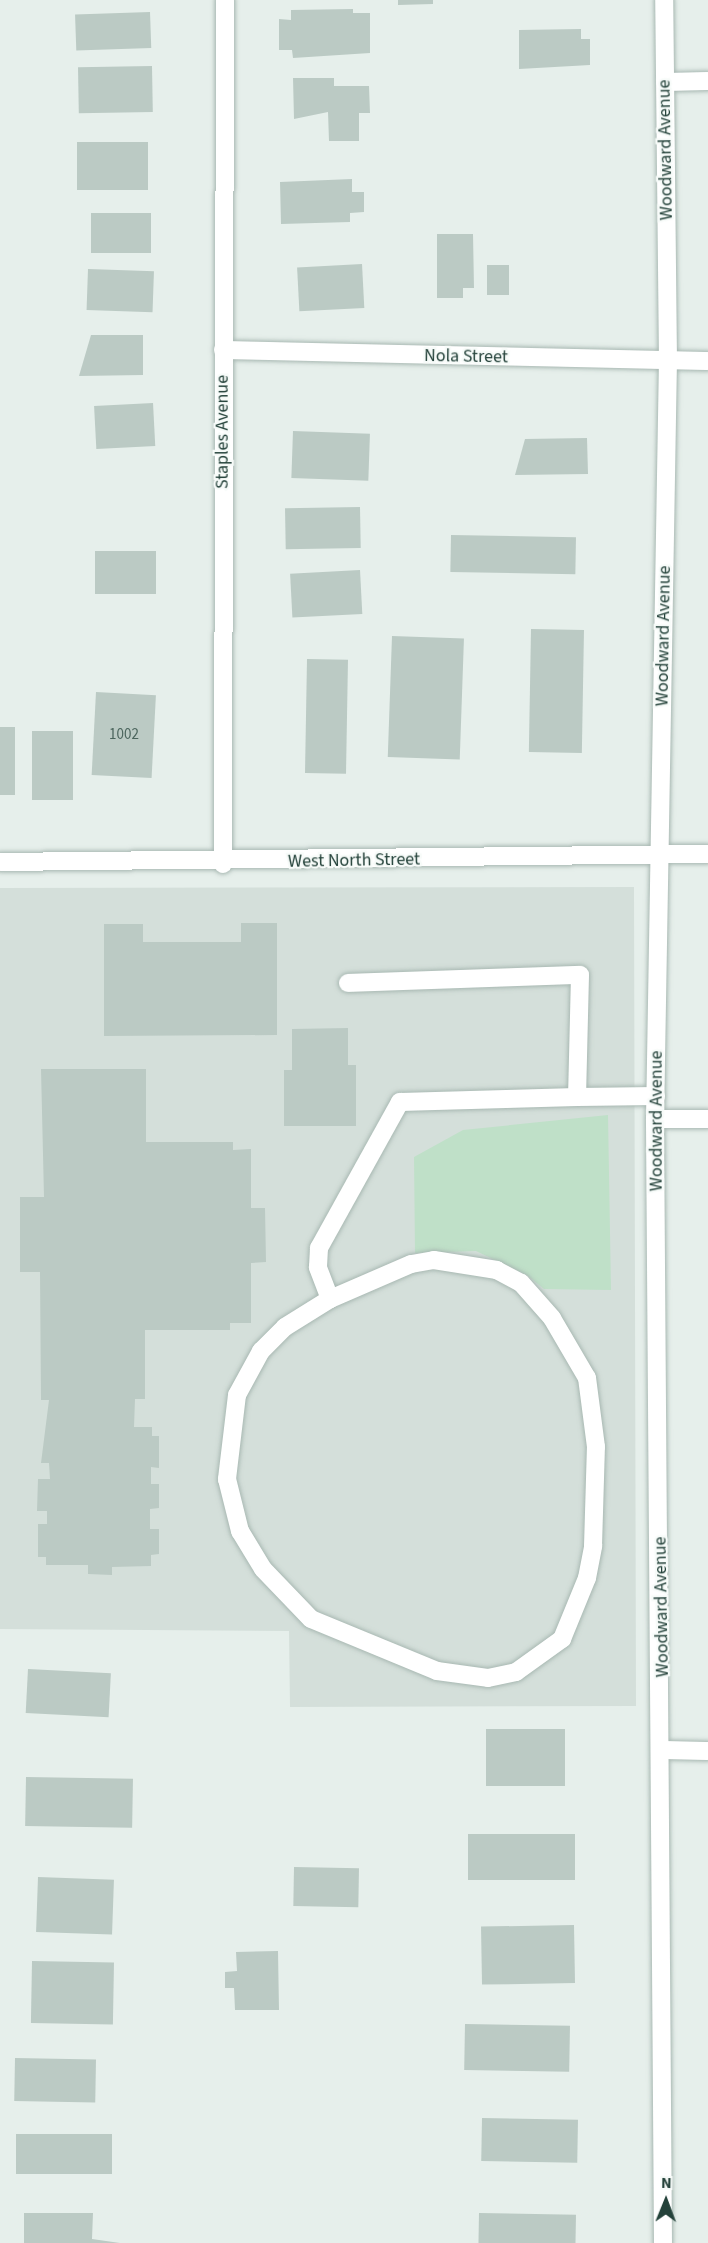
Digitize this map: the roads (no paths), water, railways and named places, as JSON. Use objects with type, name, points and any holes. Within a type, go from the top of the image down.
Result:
[{"type":"street","name":"Staples Avenue","points":[[223,864],[225,0]]},
{"type":"street","name":"Woodward Avenue","points":[[663,2243],[663,1750],[655,1119],[668,362],[664,0]]},
{"type":"street","points":[[665,82],[708,81]]},
{"type":"street","name":"Nola Street","points":[[224,350],[668,362],[708,361]]},
{"type":"street","name":"West North Street","points":[[0,862],[223,864],[661,854],[708,855]]},
{"type":"street","points":[[348,983],[580,975],[577,1097]]},
{"type":"street","points":[[330,1299],[318,1266],[319,1248],[400,1102],[656,1096]]},
{"type":"street","points":[[655,1119],[708,1119]]},
{"type":"street","points":[[422,1262],[497,1270],[520,1283],[552,1318],[586,1378],[596,1447],[593,1546],[587,1578],[562,1639],[516,1672],[488,1678],[437,1671],[311,1619],[263,1569],[240,1532],[227,1479],[237,1395],[261,1351],[285,1327],[330,1299],[377,1275],[422,1262]]},
{"type":"street","points":[[663,1750],[708,1751]]}]
